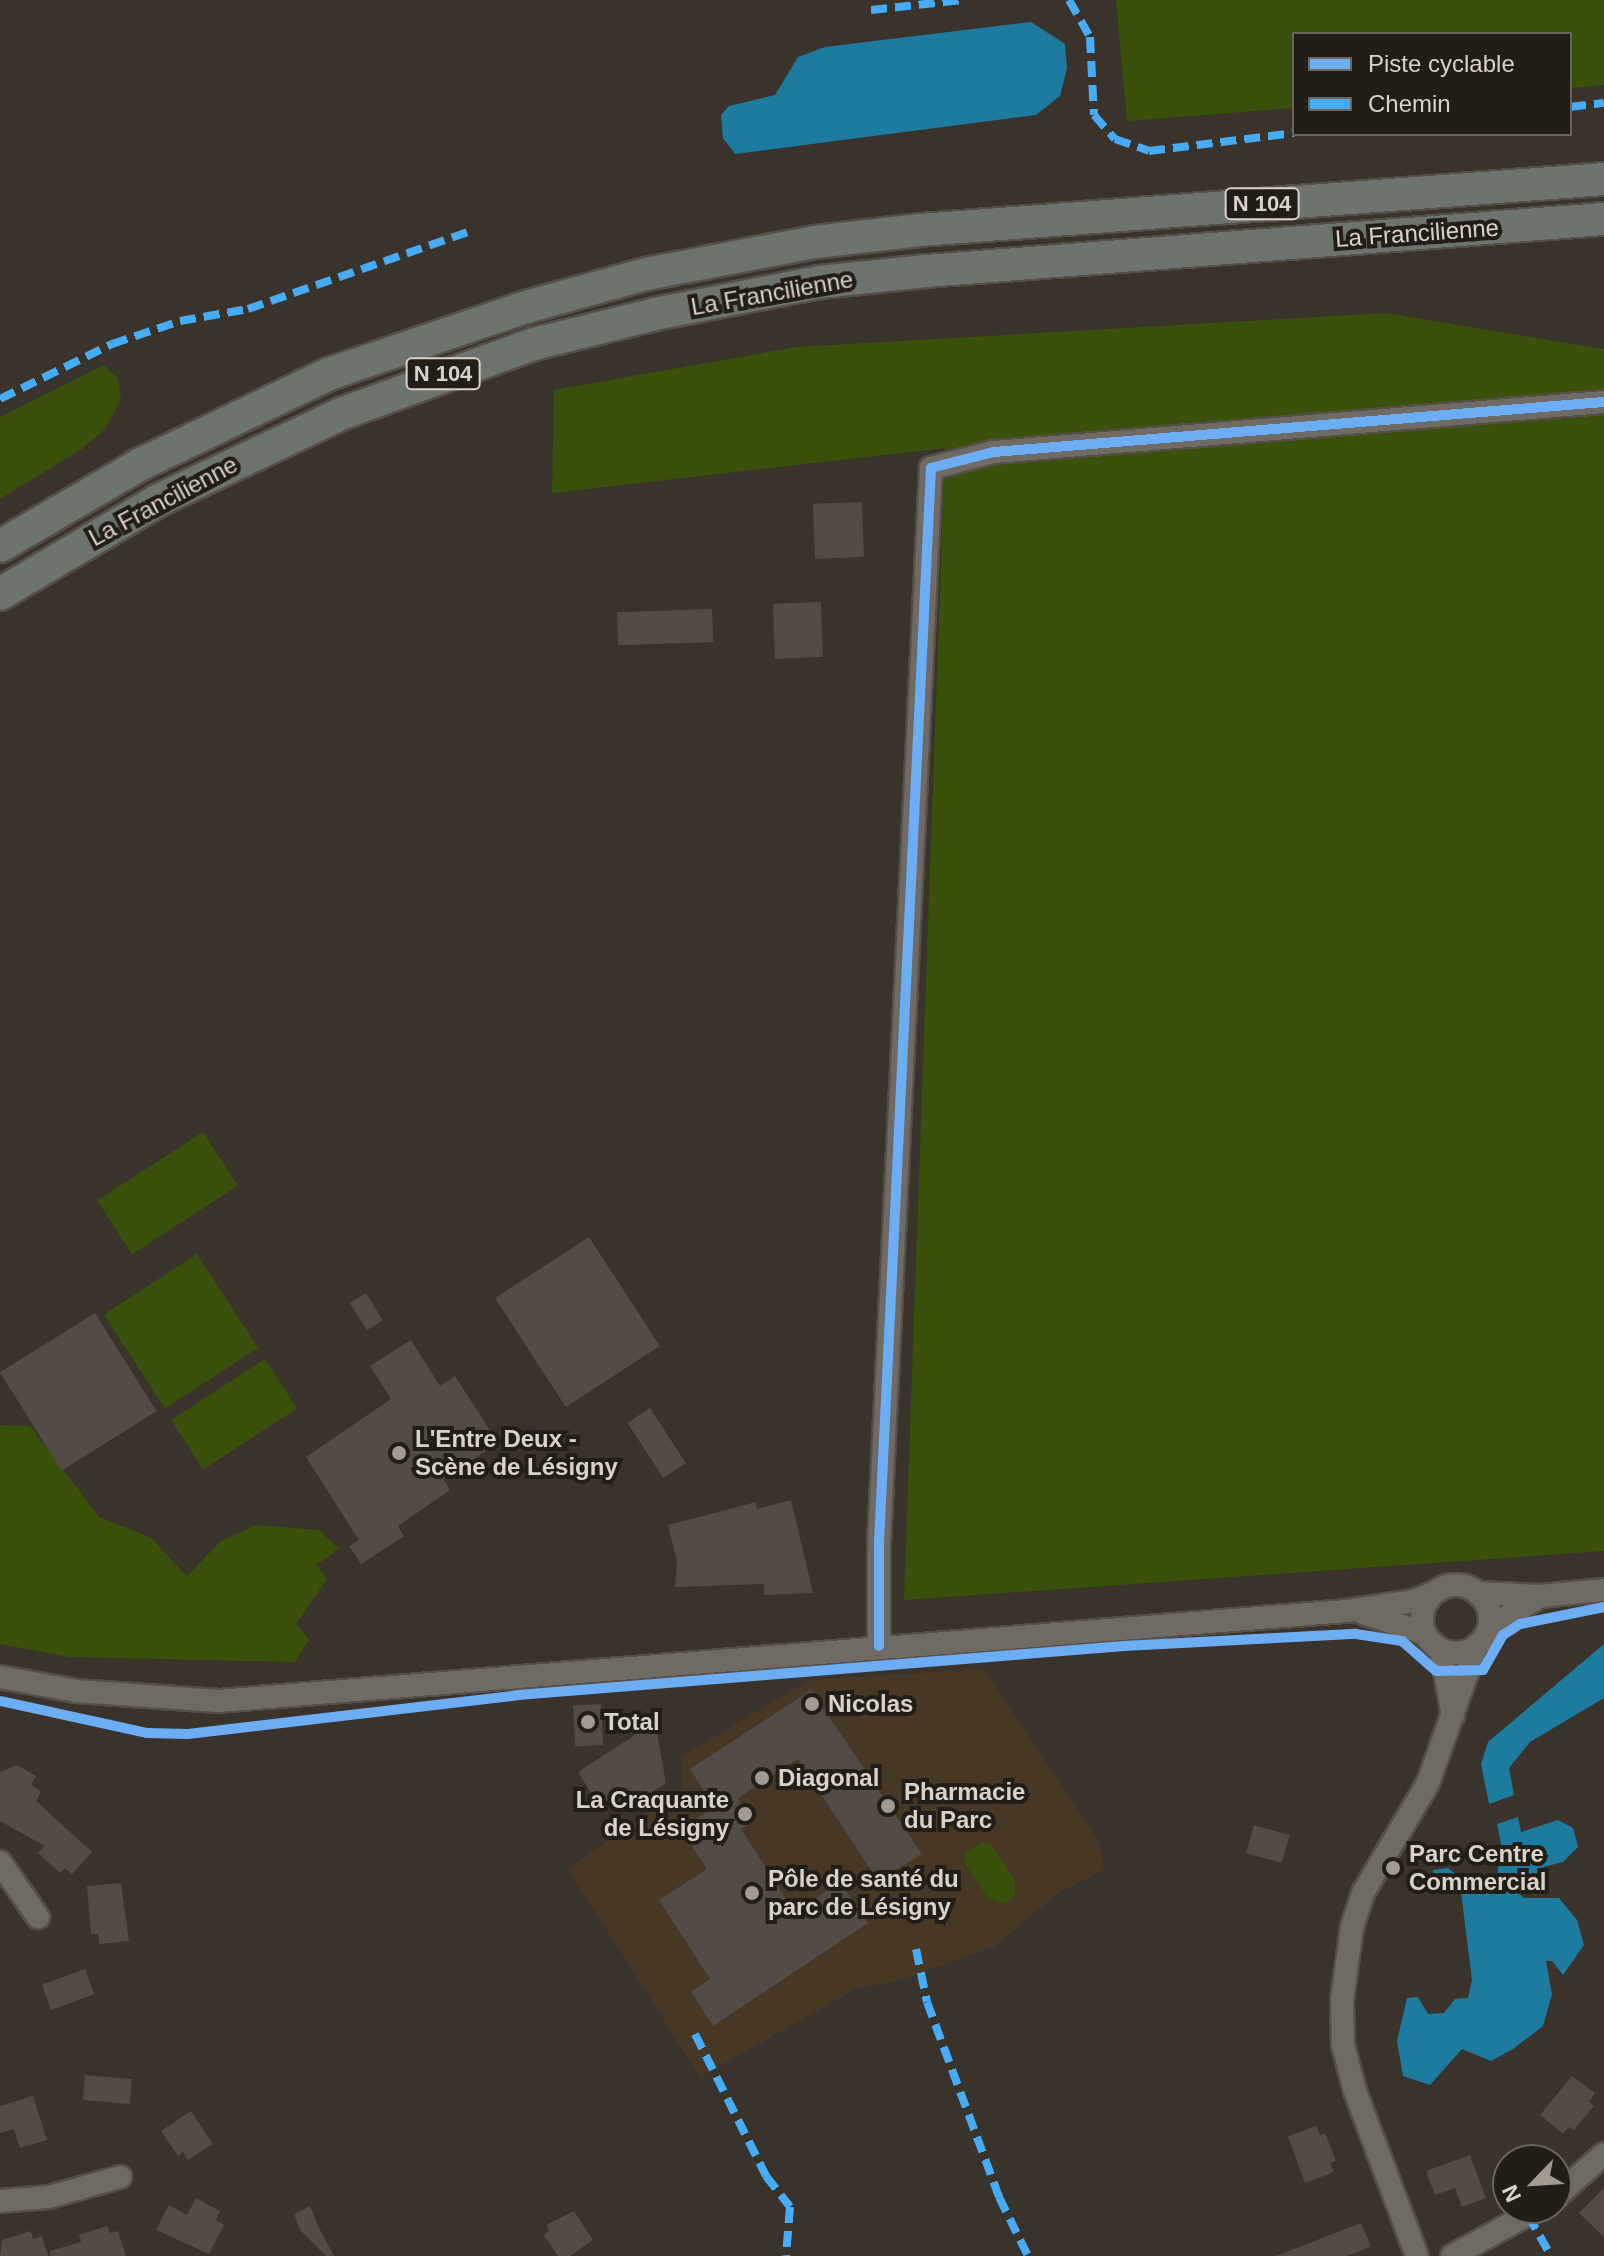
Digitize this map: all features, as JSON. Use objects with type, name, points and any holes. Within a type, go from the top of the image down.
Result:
[{"type":"highway","name":"La Francilienne","points":[[0,546],[141,464],[329,374],[526,307],[646,274],[815,242],[920,230],[1604,179]]},
{"type":"highway","name":"La Francilienne","points":[[0,594],[157,501],[343,413],[534,344],[655,314],[820,282],[926,271],[1604,219]]},
{"type":"street","points":[[879,1646],[880,1528],[931,468],[994,452],[1604,402]]},
{"type":"street","points":[[0,1677],[76,1691],[218,1701],[1346,1611],[1414,1601],[1457,1584],[1478,1593],[1540,1596],[1604,1590]]},
{"type":"street","points":[[1424,1633],[1422,1610],[1435,1592]]},
{"type":"street","points":[[1417,2256],[1355,2091],[1343,2045],[1342,2000],[1352,1927],[1363,1893],[1428,1783],[1483,1637],[1489,1609],[1478,1593]]},
{"type":"street","points":[[1441,1650],[1460,1653],[1540,1596]]},
{"type":"street","points":[[1346,1611],[1383,1616],[1424,1633],[1441,1650],[1453,1717]]},
{"type":"street","points":[[0,1862],[38,1917]]},
{"type":"street","points":[[1572,2183],[1604,2154]]},
{"type":"street","points":[[0,2201],[49,2197],[120,2177]]},
{"type":"street","points":[[1452,2256],[1511,2224]]},
{"type":"shaded area","points":[[984,1669],[1100,1843],[1104,1870],[1058,1893],[995,1946],[901,1980],[856,1989],[700,2077],[568,1869],[683,1788],[681,1757],[809,1680]]},
{"type":"green space","points":[[1116,0],[1604,0],[1604,85],[1572,88],[1572,32],[1292,32],[1292,108],[1127,121]]},
{"type":"green space","points":[[1385,313],[1604,349],[1604,1551],[904,1600],[945,448],[552,493],[554,390],[796,347]]},
{"type":"green space","points":[[104,365],[118,379],[121,400],[105,429],[82,449],[0,499],[0,417]]},
{"type":"green space","points":[[203,1132],[238,1186],[132,1254],[97,1201]]},
{"type":"green space","points":[[197,1254],[258,1348],[165,1408],[104,1314]]},
{"type":"green space","points":[[265,1359],[297,1408],[203,1469],[171,1420]]},
{"type":"green space","points":[[0,1425],[30,1426],[99,1517],[150,1537],[187,1576],[221,1541],[256,1525],[319,1530],[339,1549],[316,1565],[327,1579],[296,1624],[309,1640],[295,1662],[70,1657],[0,1644]]},
{"type":"green space","points":[[981,1843],[990,1843],[1015,1880],[1015,1896],[1004,1904],[988,1898],[964,1862],[966,1852]]},
{"type":"water","points":[[1031,22],[1065,44],[1067,68],[1060,96],[1036,115],[735,154],[723,138],[721,115],[729,106],[775,95],[798,57],[825,47]]},
{"type":"water","points":[[1604,1644],[1604,1698],[1530,1742],[1509,1768],[1514,1795],[1489,1804],[1481,1764],[1488,1742]]},
{"type":"water","points":[[1518,1817],[1521,1832],[1558,1820],[1573,1828],[1578,1847],[1563,1862],[1543,1867],[1518,1892],[1524,1898],[1559,1898],[1577,1920],[1584,1945],[1563,1975],[1552,1961],[1546,1961],[1552,1994],[1543,2026],[1513,2049],[1491,2061],[1462,2049],[1430,2085],[1403,2076],[1397,2041],[1407,1998],[1418,1997],[1428,2014],[1444,2013],[1455,1999],[1468,1998],[1472,1980],[1461,1892],[1433,1886],[1433,1870],[1448,1868],[1471,1886],[1496,1886],[1501,1844],[1497,1824]]},
{"type":"building","points":[[862,502],[864,557],[815,559],[813,504]]},
{"type":"building","points":[[821,602],[823,657],[775,659],[773,604]]},
{"type":"building","points":[[712,609],[713,642],[618,645],[617,612]]},
{"type":"building","points":[[589,1237],[660,1346],[566,1407],[495,1298]]},
{"type":"building","points":[[366,1293],[383,1320],[367,1330],[350,1303]]},
{"type":"building","points":[[95,1313],[156,1411],[61,1471],[0,1372]]},
{"type":"building","name":"L'Entre Deux - Scène de Lésigny","points":[[411,1340],[440,1386],[455,1376],[498,1443],[443,1479],[450,1490],[398,1526],[404,1536],[361,1564],[349,1546],[359,1540],[306,1457],[391,1399],[370,1366]]},
{"type":"building","points":[[650,1408],[686,1463],[663,1478],[627,1423]]},
{"type":"building","points":[[791,1500],[813,1593],[764,1595],[764,1584],[675,1587],[677,1561],[668,1525],[756,1502],[757,1509]]},
{"type":"building","points":[[811,1690],[922,1854],[878,1881],[798,1759],[738,1798],[753,1821],[741,1829],[794,1912],[840,1882],[868,1923],[713,2026],[691,1992],[710,1979],[659,1900],[707,1869],[681,1830],[714,1807],[690,1769]]},
{"type":"building","points":[[601,1704],[603,1745],[575,1746],[573,1705]]},
{"type":"building","points":[[655,1722],[666,1783],[623,1811],[614,1796],[606,1802],[599,1791],[592,1795],[578,1772]]},
{"type":"building","points":[[17,1765],[36,1776],[31,1785],[41,1791],[36,1801],[92,1852],[72,1874],[65,1868],[60,1873],[38,1853],[45,1846],[0,1821],[0,1772]]},
{"type":"building","points":[[1254,1825],[1290,1835],[1282,1863],[1246,1853]]},
{"type":"building","points":[[121,1883],[129,1941],[99,1944],[98,1934],[91,1934],[87,1886]]},
{"type":"building","points":[[85,1969],[94,1994],[51,2010],[42,1985]]},
{"type":"building","points":[[85,2075],[132,2079],[130,2104],[83,2100]]},
{"type":"building","points":[[1572,2076],[1595,2093],[1589,2102],[1594,2106],[1574,2130],[1569,2127],[1563,2134],[1540,2115]]},
{"type":"building","points":[[33,2096],[47,2140],[20,2148],[14,2129],[0,2133],[0,2106]]},
{"type":"building","points":[[191,2111],[213,2144],[188,2160],[183,2152],[178,2156],[161,2131]]},
{"type":"building","points":[[1316,2126],[1320,2135],[1325,2133],[1336,2161],[1330,2163],[1334,2172],[1305,2183],[1288,2136]]},
{"type":"building","points":[[1470,2155],[1486,2198],[1462,2207],[1455,2188],[1435,2195],[1426,2171]]},
{"type":"building","points":[[1604,2188],[1604,2237],[1579,2213]]},
{"type":"building","points":[[196,2198],[220,2211],[216,2220],[224,2225],[209,2254],[156,2230],[169,2205],[187,2215]]},
{"type":"building","points":[[310,2206],[334,2256],[326,2256],[300,2230],[294,2214]]},
{"type":"building","points":[[574,2211],[593,2240],[570,2256],[558,2256],[544,2235],[549,2231],[546,2225]]},
{"type":"building","points":[[1361,2223],[1371,2247],[1347,2256],[1276,2256]]},
{"type":"building","points":[[107,2226],[110,2233],[118,2231],[126,2256],[50,2256],[50,2251],[81,2242],[79,2235]]},
{"type":"building","points":[[31,2231],[33,2239],[42,2236],[48,2256],[0,2256],[2,2240]]},
{"type":"marked path","points":[[871,10],[962,0]]},
{"type":"marked path","points":[[1069,0],[1090,37],[1094,115],[1115,139],[1149,151],[1292,133]]},
{"type":"marked path","points":[[1572,107],[1604,103]]},
{"type":"marked path","points":[[0,399],[112,344],[180,321],[248,309],[468,232]]},
{"type":"marked path","points":[[916,1949],[927,2002],[999,2197],[1028,2256]]},
{"type":"marked path","points":[[695,2034],[766,2176],[790,2207],[786,2256]]},
{"type":"marked path","points":[[1533,2224],[1551,2256]]},
{"type":"cycle path","points":[[879,1646],[879,1543],[931,468],[994,452],[1604,402]]},
{"type":"cycle path","points":[[0,1701],[147,1733],[188,1734],[518,1695],[1124,1646],[1356,1634],[1402,1641],[1436,1671],[1483,1670],[1503,1635],[1520,1624],[1604,1607]]},
{"type":"place","name":"L'Entre Deux - Scène de Lésigny","points":[[399,1453]]},
{"type":"place","name":"Nicolas","points":[[812,1704]]},
{"type":"place","name":"Total","points":[[588,1722]]},
{"type":"place","name":"Diagonal","points":[[762,1778]]},
{"type":"place","name":"Pharmacie du Parc","points":[[888,1806]]},
{"type":"place","name":"La Craquante de Lésigny","points":[[745,1814]]},
{"type":"place","name":"Parc Centre Commercial","points":[[1393,1868]]},
{"type":"place","name":"Pôle de santé du parc de Lésigny","points":[[752,1893]]}]
